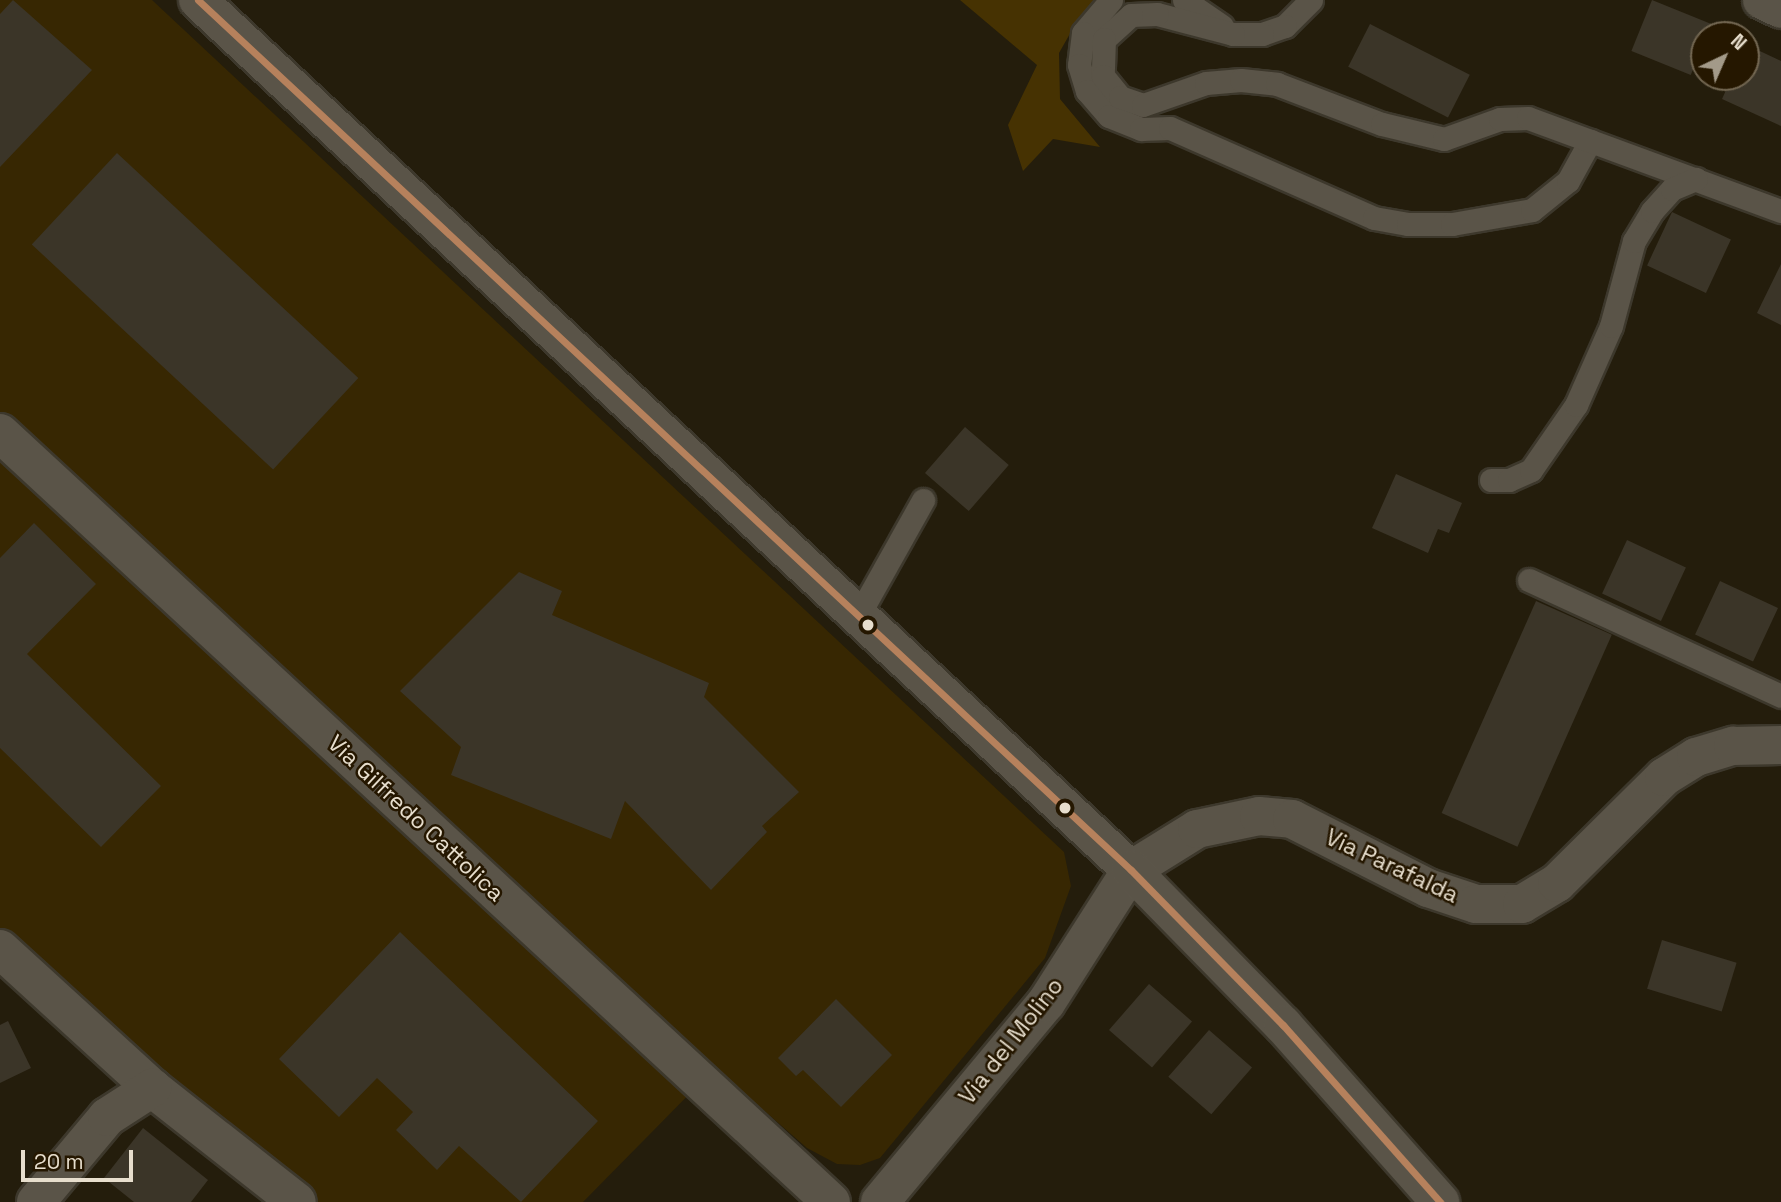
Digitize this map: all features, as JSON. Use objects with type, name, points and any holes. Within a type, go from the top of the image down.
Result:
[{"type":"street","points":[[198,0],[1131,870],[1283,1025],[1440,1202]]},
{"type":"street","points":[[1762,0],[1781,9]]},
{"type":"street","name":"Via Gilfredo Cattolica","points":[[0,433],[831,1202]]},
{"type":"street","name":"Via Parafalda","points":[[1131,870],[1197,828],[1259,816],[1292,819],[1428,888],[1475,904],[1522,904],[1567,875],[1664,777],[1696,757],[1733,746],[1781,745]]},
{"type":"street","name":"Via del Molino","points":[[880,1202],[1046,1003],[1131,870]]},
{"type":"street","points":[[0,949],[152,1088],[297,1202]]},
{"type":"street","points":[[36,1202],[107,1117],[152,1088]]},
{"type":"lane","points":[[1111,0],[1083,33],[1079,65],[1087,91],[1109,116],[1141,129],[1170,128],[1374,218],[1408,224],[1452,224],[1532,210],[1568,181],[1590,141]]},
{"type":"lane","points":[[1184,0],[1233,34]]},
{"type":"lane","points":[[1311,0],[1285,26],[1262,34],[1233,34],[1157,13],[1131,15],[1104,39],[1103,76],[1120,97],[1143,105],[1206,83],[1241,80],[1277,84],[1382,124],[1444,139],[1500,119],[1528,118],[1781,211]]},
{"type":"lane","points":[[1490,480],[1509,480],[1531,470],[1576,405],[1611,326],[1634,241],[1651,211],[1672,189],[1696,179]]},
{"type":"lane","points":[[858,616],[923,500]]},
{"type":"lane","points":[[1529,580],[1781,696]]},
{"type":"shaded area","points":[[0,0],[152,0],[1064,852],[1071,886],[1045,958],[880,1158],[860,1165],[837,1164],[807,1148],[715,1068],[583,1202],[297,1202],[0,949]]},
{"type":"shaded area","points":[[960,0],[1097,0],[1080,16],[1059,53],[1060,99],[1100,147],[1053,139],[1023,171],[1008,125],[1037,65]]},
{"type":"building","points":[[13,0],[92,70],[0,167],[0,14]]},
{"type":"building","points":[[1652,0],[1704,21],[1690,21],[1690,75],[1631,51]]},
{"type":"building","points":[[1370,24],[1470,75],[1448,118],[1348,67]]},
{"type":"building","points":[[1760,51],[1781,61],[1781,126],[1722,99],[1726,91],[1760,91]]},
{"type":"building","points":[[117,153],[358,378],[273,469],[32,244]]},
{"type":"building","points":[[1672,212],[1731,239],[1706,293],[1647,265]]},
{"type":"building","points":[[1781,264],[1781,325],[1757,313]]},
{"type":"building","points":[[965,427],[1009,465],[969,511],[925,473]]},
{"type":"building","points":[[1396,474],[1462,503],[1449,533],[1438,529],[1428,553],[1372,528]]},
{"type":"building","points":[[34,523],[96,584],[27,654],[161,786],[101,847],[0,748],[0,558]]},
{"type":"building","points":[[1627,540],[1686,567],[1661,621],[1602,593]]},
{"type":"building","points":[[519,572],[562,591],[552,615],[709,683],[704,697],[799,792],[762,826],[767,832],[711,890],[625,801],[611,839],[451,775],[461,747],[400,691]]},
{"type":"building","points":[[1720,581],[1778,608],[1753,662],[1695,634]]},
{"type":"building","points":[[1536,601],[1612,635],[1517,847],[1442,813]]},
{"type":"building","points":[[400,932],[598,1121],[521,1202],[459,1146],[437,1170],[396,1130],[413,1112],[377,1078],[339,1117],[279,1059]]},
{"type":"building","points":[[1662,940],[1737,963],[1722,1012],[1647,989]]},
{"type":"building","points":[[1149,984],[1192,1021],[1152,1067],[1109,1030]]},
{"type":"building","points":[[836,999],[892,1055],[841,1107],[803,1070],[796,1076],[778,1058]]},
{"type":"building","points":[[8,1021],[31,1068],[0,1083],[0,1025]]},
{"type":"building","points":[[1209,1030],[1252,1067],[1211,1114],[1168,1077]]},
{"type":"building","points":[[143,1128],[208,1180],[191,1202],[134,1202],[104,1178]]},
{"type":"transit line","points":[[198,0],[1131,870],[1283,1025],[1440,1202]]}]
